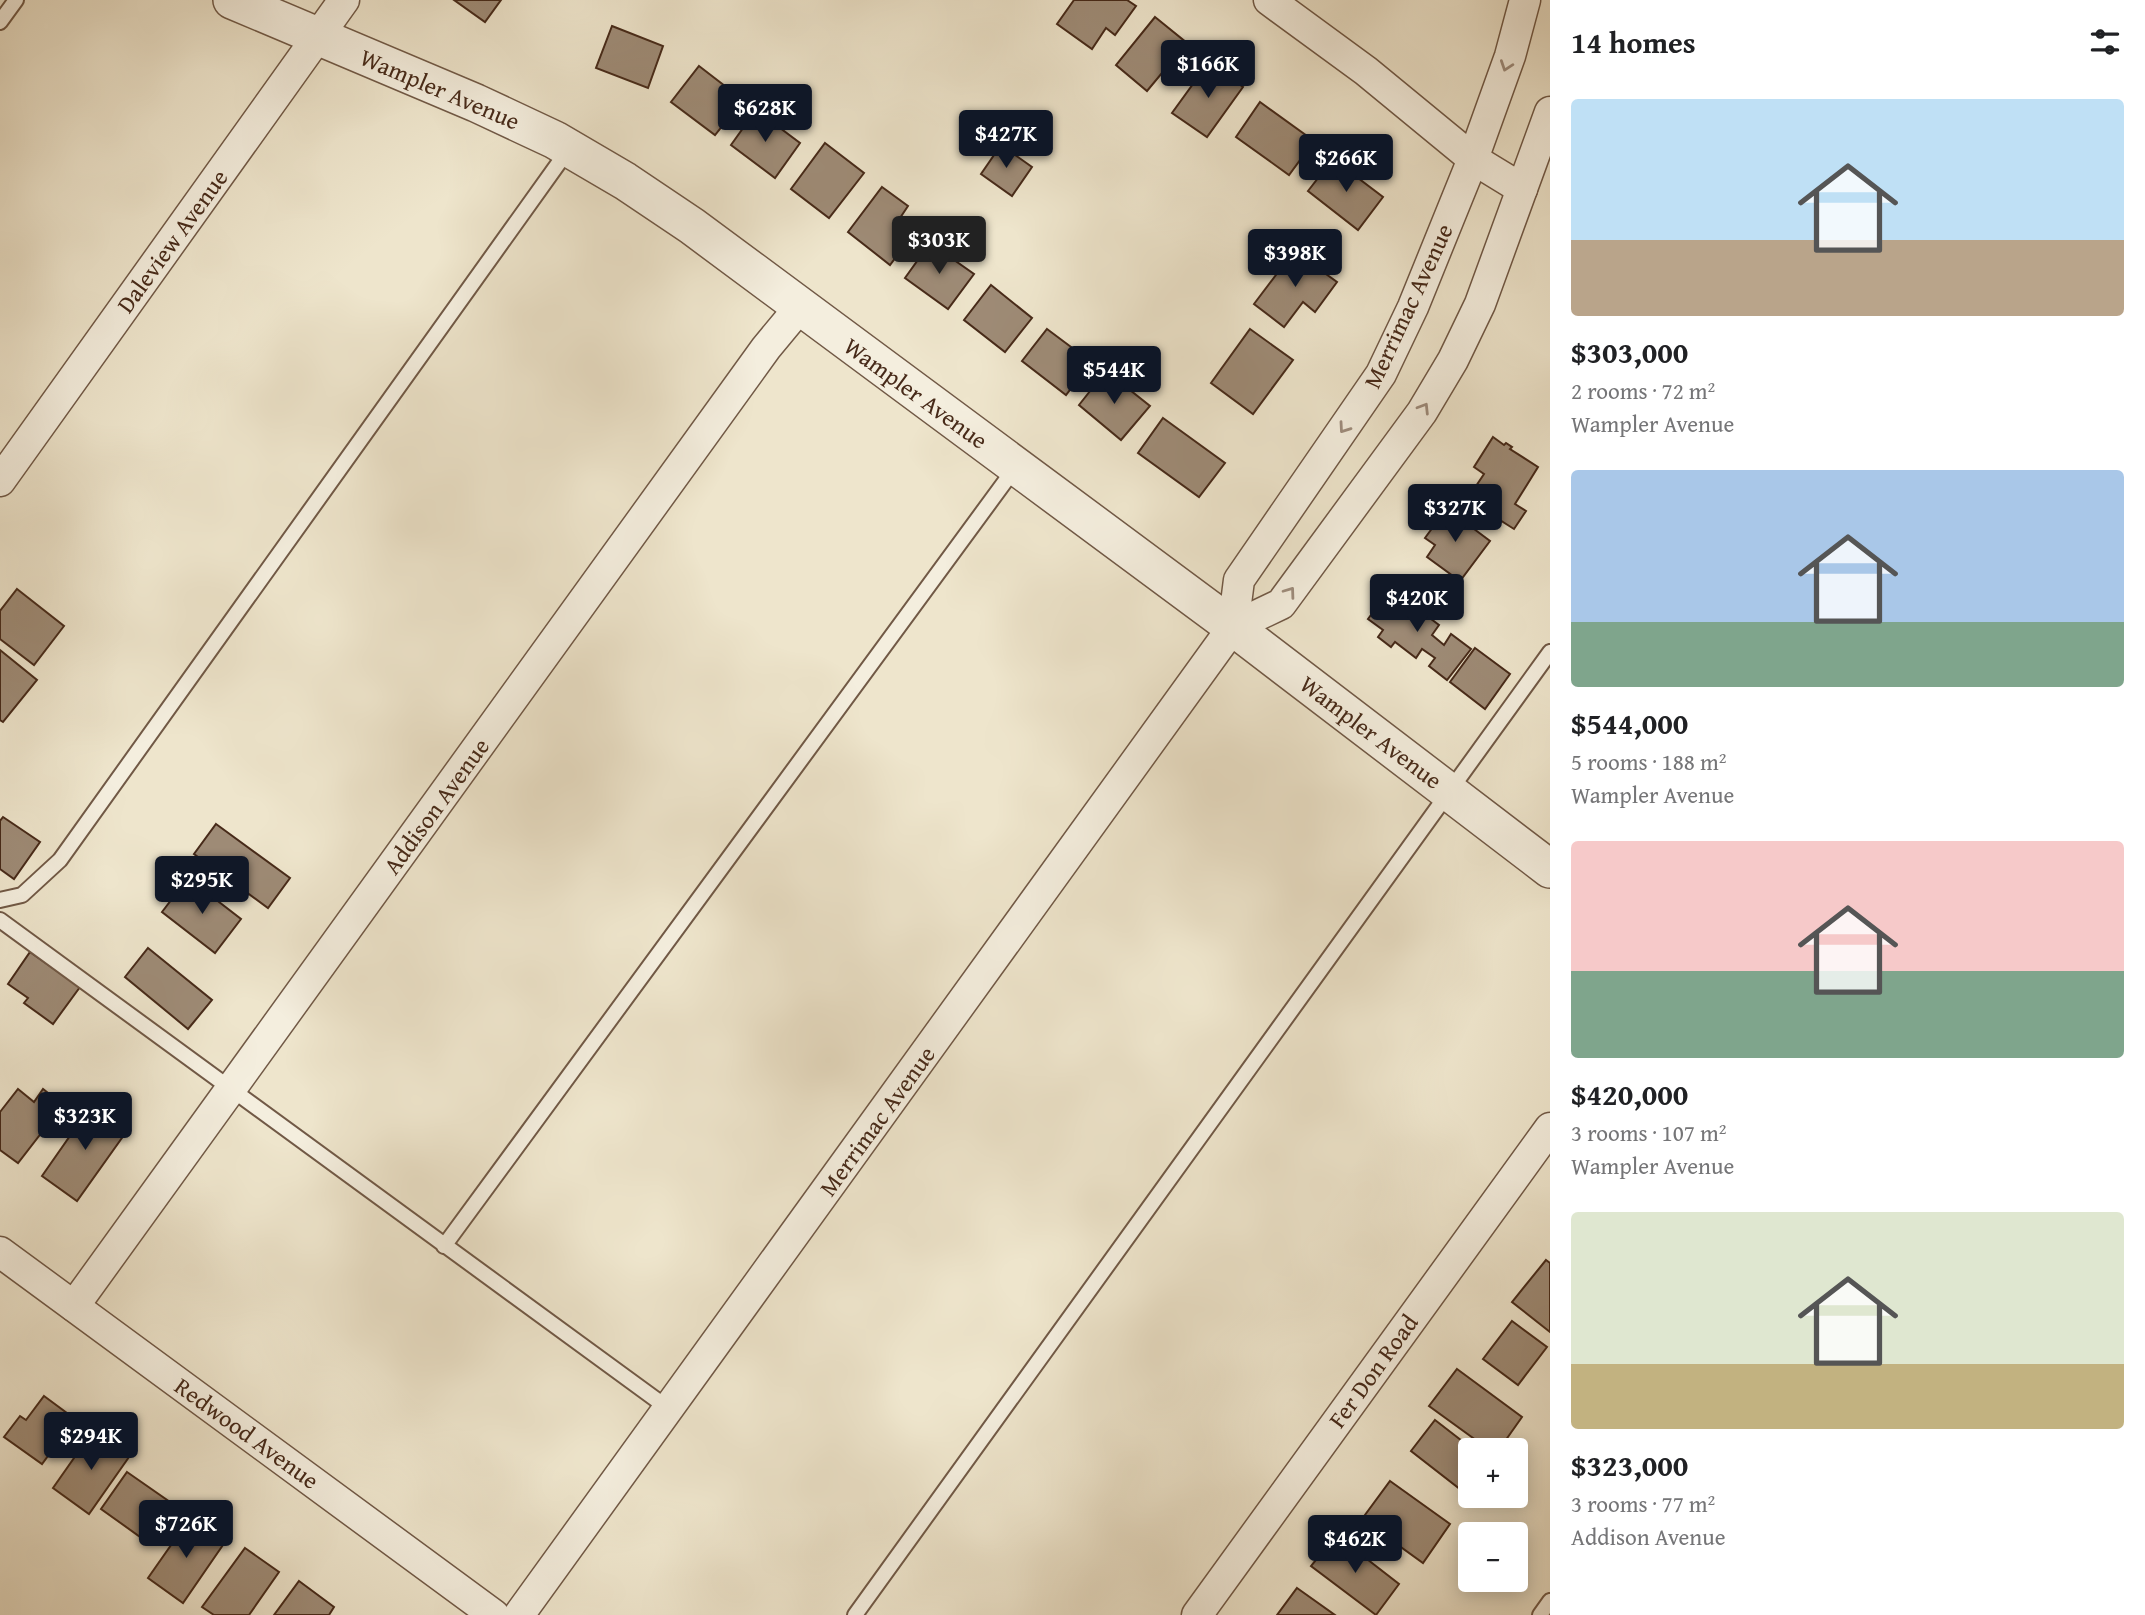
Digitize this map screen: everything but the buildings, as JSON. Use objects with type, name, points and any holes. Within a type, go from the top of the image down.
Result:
[{"type":"street","name":"Wampler Avenue","points":[[232,0],[476,103],[569,148],[625,181],[692,226],[1233,627],[1550,869]]},
{"type":"street","name":"Daleview Avenue","points":[[0,481],[344,0]]},
{"type":"street","points":[[1269,0],[1366,71],[1473,159],[1522,189]]},
{"type":"street","name":"Merrimac Avenue","points":[[1233,627],[1238,580],[1381,374],[1413,307],[1473,159],[1510,56],[1525,0]]},
{"type":"street","name":"Merrimac Avenue","points":[[519,1615],[1233,627],[1281,604],[1422,412],[1453,359],[1480,304],[1550,112]]},
{"type":"street","name":"Addison Avenue","points":[[74,1306],[758,359],[800,307]]},
{"type":"street","name":"Fer Don Road","points":[[1197,1615],[1550,1128]]},
{"type":"street","name":"Redwood Avenue","points":[[0,1251],[494,1615]]},
{"type":"lane","points":[[0,22],[16,0]]},
{"type":"lane","points":[[0,900],[22,895],[60,860],[569,148]]},
{"type":"lane","points":[[444,1246],[1016,467]]},
{"type":"lane","points":[[855,1615],[1550,652]]},
{"type":"lane","points":[[0,920],[669,1409]]},
{"type":"lane","points":[[1540,1615],[1550,1601]]}]
